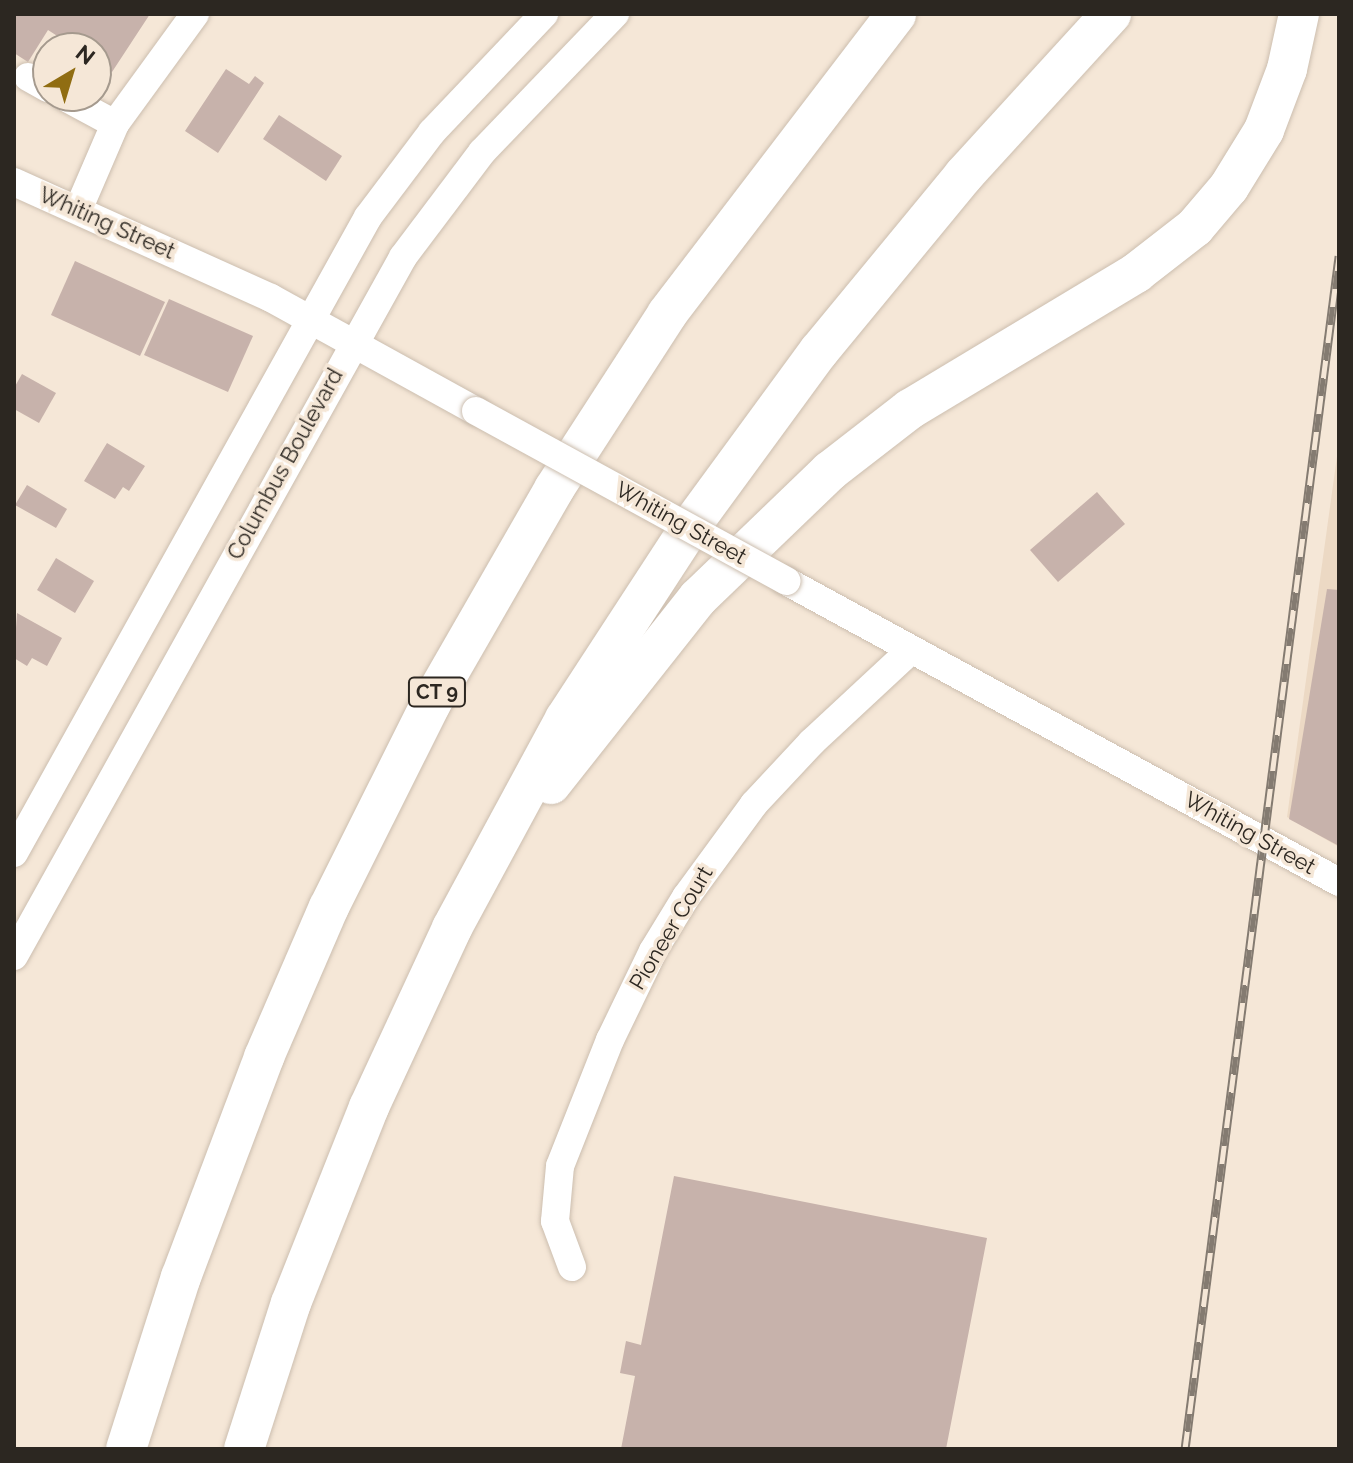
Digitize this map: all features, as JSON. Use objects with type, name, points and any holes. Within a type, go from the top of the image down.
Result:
[{"type":"highway","name":"CT 9","points":[[126,1449],[181,1277],[264,1057],[329,907],[430,705],[554,489],[667,314],[896,14]]},
{"type":"highway","points":[[244,1449],[291,1303],[341,1171],[422,988],[494,845],[628,619],[782,400],[934,210],[1111,14]]},
{"type":"highway","points":[[494,845],[552,783],[698,598],[783,512],[910,409],[1136,273],[1195,227],[1229,187],[1264,130],[1287,69],[1299,14]]},
{"type":"street","points":[[78,210],[115,124],[195,14]]},
{"type":"street","points":[[14,853],[308,318],[408,161],[544,14]]},
{"type":"street","name":"Columbus Boulevard","points":[[14,956],[352,342],[450,189],[615,14]]},
{"type":"street","points":[[93,112],[115,124]]},
{"type":"street","name":"Whiting Street","points":[[14,182],[308,318],[1339,882]]},
{"type":"street","name":"Pioneer Court","points":[[572,1267],[555,1221],[560,1166],[610,1040],[653,951],[713,857],[761,796],[911,650]]},
{"type":"shaded area","points":[[1339,442],[1339,847],[1287,817]]},
{"type":"building","points":[[14,14],[150,14],[112,72],[112,32],[32,32],[32,56],[28,62],[14,53]]},
{"type":"building","points":[[226,69],[249,84],[255,76],[264,83],[218,153],[185,131]]},
{"type":"building","points":[[279,115],[342,156],[326,181],[263,139]]},
{"type":"building","points":[[75,261],[165,302],[140,356],[51,315]]},
{"type":"building","points":[[169,299],[253,336],[228,392],[144,355]]},
{"type":"building","points":[[22,374],[56,393],[39,423],[14,409],[14,388]]},
{"type":"building","points":[[107,443],[145,466],[129,491],[123,487],[115,499],[84,481]]},
{"type":"building","points":[[27,485],[67,509],[56,528],[15,505]]},
{"type":"building","points":[[1097,492],[1125,524],[1058,582],[1030,550]]},
{"type":"building","points":[[56,558],[94,581],[75,613],[37,590]]},
{"type":"building","points":[[1327,589],[1339,590],[1339,846],[1289,819]]},
{"type":"building","points":[[17,613],[62,638],[47,666],[32,658],[27,666],[14,658]]},
{"type":"building","points":[[674,1176],[987,1238],[946,1449],[621,1449],[635,1376],[620,1373],[626,1341],[641,1345]]},
{"type":"railway","points":[[1185,1449],[1339,256]]}]
